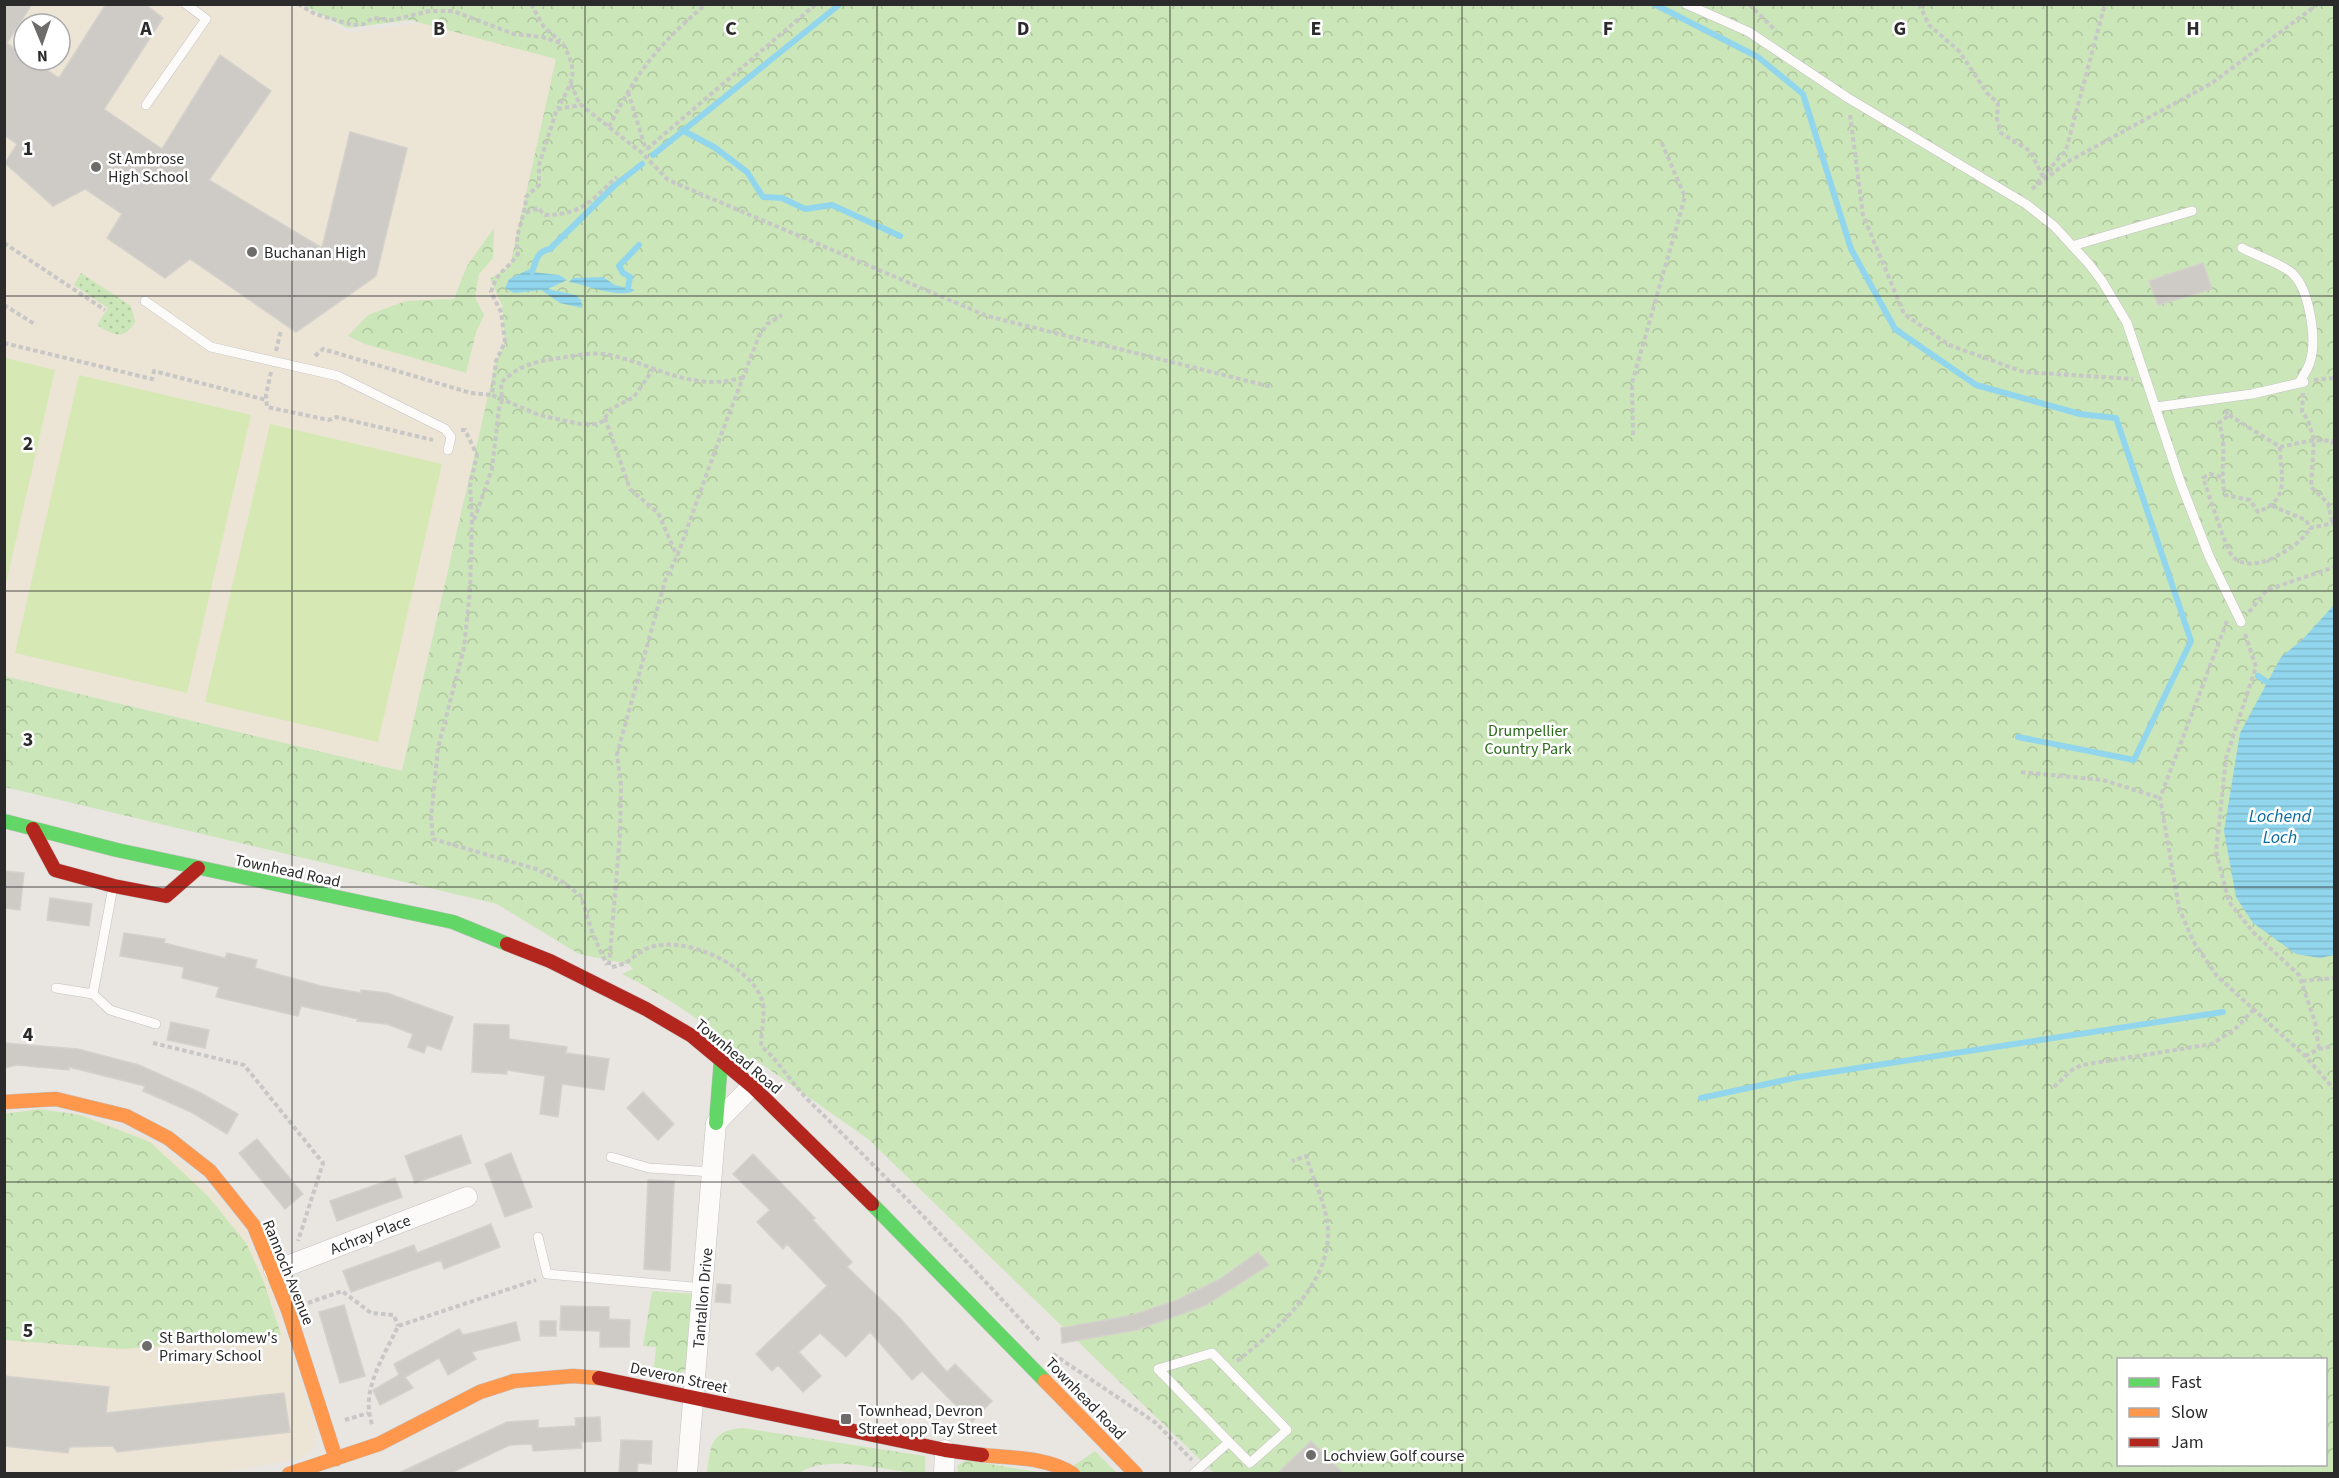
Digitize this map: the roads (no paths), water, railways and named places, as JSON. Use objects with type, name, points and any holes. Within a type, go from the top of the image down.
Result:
[{"type":"street","name":"Townhead Road","points":[[4,821],[198,868],[453,922],[608,988],[692,1036],[752,1086],[838,1169],[1136,1473]]},
{"type":"street","points":[[33,829],[55,870],[114,886],[166,896],[198,868]]},
{"type":"street","name":"Tantallon Drive","points":[[687,1473],[721,1060]]},
{"type":"street","points":[[716,1123],[752,1086]]},
{"type":"street","name":"Rannoch Avenue","points":[[4,1102],[56,1099],[126,1116],[168,1138],[210,1171],[254,1226],[282,1268],[288,1310],[336,1459]]},
{"type":"street","name":"Achray Place","points":[[282,1268],[467,1197]]},
{"type":"street","name":"Deveron Street","points":[[289,1473],[379,1444],[480,1392],[514,1381],[544,1377],[606,1379],[945,1450],[1048,1463],[1073,1473]]},
{"type":"street","points":[[944,1473],[945,1450]]},
{"type":"lane","points":[[146,105],[206,20],[186,4]]},
{"type":"lane","points":[[1686,4],[1749,32],[1848,98],[2025,204],[2054,226],[2072,246],[2102,281],[2127,323],[2181,484],[2209,556],[2241,622]]},
{"type":"lane","points":[[2072,246],[2192,211]]},
{"type":"lane","points":[[2156,407],[2252,394],[2302,382],[2310,362],[2312,339],[2312,321],[2304,294],[2292,273],[2242,248]]},
{"type":"lane","points":[[145,301],[211,347],[338,376],[445,429],[451,437],[448,450]]},
{"type":"lane","points":[[93,994],[114,886]]},
{"type":"lane","points":[[56,988],[93,994],[110,1010],[156,1024]]},
{"type":"lane","points":[[610,1157],[649,1168],[713,1172]]},
{"type":"lane","points":[[538,1237],[547,1274],[704,1288]]},
{"type":"lane","points":[[1212,1353],[1287,1430],[1250,1463],[1229,1442],[1158,1369],[1212,1353]]},
{"type":"lane","points":[[1196,1470],[1229,1442]]},
{"type":"water","points":[[534,267],[532,272],[559,275],[567,280],[548,289],[576,295],[581,300],[582,308],[560,303],[541,290],[514,293],[505,288],[509,279]]},
{"type":"water","points":[[603,277],[615,285],[635,290],[628,293],[611,292],[569,282],[573,278]]},
{"type":"water","name":"Lochend Loch","points":[[2334,605],[2334,955],[2320,958],[2296,954],[2253,923],[2236,897],[2224,831],[2240,733],[2281,657],[2303,639]]},
{"type":"waterway","points":[[653,155],[840,4]]},
{"type":"waterway","points":[[1654,4],[1758,57],[1803,94],[1851,249],[1895,329],[1976,385],[2080,414],[2116,418],[2191,641],[2134,760],[2018,737]]},
{"type":"waterway","points":[[682,130],[714,147],[747,172],[763,197],[782,198],[805,209],[832,205],[900,236]]},
{"type":"waterway","points":[[532,272],[542,252],[550,249],[614,186],[642,164]]},
{"type":"waterway","points":[[628,288],[630,277],[623,273],[619,266],[639,245]]},
{"type":"waterway","points":[[2258,676],[2267,682]]},
{"type":"waterway","points":[[1701,1098],[1799,1077],[2223,1012]]},
{"type":"place","name":"St Ambrose High School","points":[[96,167]]},
{"type":"place","name":"Buchanan High","points":[[252,252]]},
{"type":"place","name":"St Bartholomew's Primary School","points":[[147,1346]]},
{"type":"place","name":"Townhead, Devron Street opp Tay Street","points":[[846,1419]]},
{"type":"place","name":"Lochview Golf course","points":[[1311,1455]]},
{"type":"park label","name":"Drumpellier Country Park","points":[[1528,739]]}]
